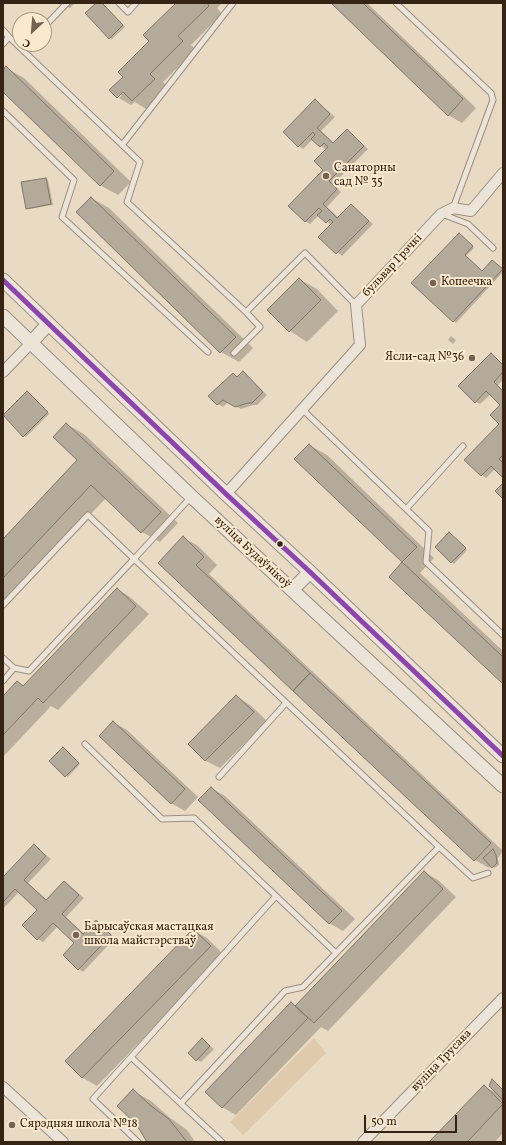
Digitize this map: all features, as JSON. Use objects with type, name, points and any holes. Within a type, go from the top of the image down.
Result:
[{"type":"street","points":[[453,208],[471,211],[503,173]]},
{"type":"street","name":"бульвар Грэчкі","points":[[226,494],[360,346],[356,304],[441,214],[453,208]]},
{"type":"street","name":"вуліца Будаўнікоў","points":[[3,280],[226,494],[503,756]]},
{"type":"street","name":"вуліца Будаўнікоў","points":[[3,316],[30,344],[192,497],[503,786]]},
{"type":"street","points":[[3,372],[48,324]]},
{"type":"street","points":[[292,590],[310,572]]},
{"type":"street","name":"вуліца Трусава","points":[[363,1142],[503,998]]},
{"type":"street","points":[[3,1087],[63,1142]]},
{"type":"lane","points":[[52,19],[67,3]]},
{"type":"lane","points":[[119,3],[128,12],[136,3]]},
{"type":"lane","points":[[122,145],[233,3]]},
{"type":"lane","points":[[396,3],[491,93],[493,100],[453,208]]},
{"type":"lane","points":[[3,30],[10,37],[3,44]]},
{"type":"lane","points":[[25,52],[140,162],[127,202],[246,312],[260,327],[234,353]]},
{"type":"lane","points":[[3,110],[74,180],[62,216],[208,352]]},
{"type":"lane","points":[[441,214],[468,224],[493,248]]},
{"type":"lane","points":[[246,312],[305,254],[356,304]]},
{"type":"lane","points":[[302,409],[407,508],[429,531],[426,562],[503,635]]},
{"type":"lane","points":[[407,508],[463,446]]},
{"type":"lane","points":[[3,658],[14,668],[29,671],[192,497]]},
{"type":"lane","points":[[3,605],[88,515],[473,878],[488,873]]},
{"type":"lane","points":[[3,681],[14,668]]},
{"type":"lane","points":[[219,777],[286,703]]},
{"type":"lane","points":[[84,744],[162,819],[194,818],[336,953]]},
{"type":"lane","points":[[181,1103],[285,991],[303,987],[439,847]]},
{"type":"lane","points":[[138,1142],[93,1099],[276,896]]},
{"type":"lane","points":[[131,1057],[222,1142]]},
{"type":"shaded area","points":[[314,1038],[326,1053],[243,1135],[230,1122]]},
{"type":"building","points":[[96,3],[102,3],[123,25],[109,39],[85,13]]},
{"type":"building","points":[[174,3],[207,3],[209,6],[178,36],[183,41],[150,74],[155,79],[132,101],[123,92],[117,98],[109,90],[123,77],[118,72],[149,41],[143,35],[175,4]]},
{"type":"building","points":[[331,3],[363,3],[463,99],[448,116]]},
{"type":"building","points":[[6,66],[114,171],[100,186],[3,92],[3,70]]},
{"type":"building","name":"Санаторны сад № 35","points":[[315,99],[330,114],[317,128],[333,143],[347,129],[364,146],[329,181],[337,189],[323,204],[337,218],[351,204],[369,221],[336,254],[318,237],[333,222],[330,219],[326,223],[317,215],[322,211],[319,208],[305,222],[288,206],[323,170],[314,161],[328,147],[324,143],[320,147],[311,139],[315,135],[313,132],[298,147],[283,132]]},
{"type":"building","points":[[46,178],[51,204],[26,209],[21,182]]},
{"type":"building","points":[[91,197],[236,337],[220,353],[76,212]]},
{"type":"building","points":[[459,233],[473,246],[465,255],[482,271],[492,260],[503,269],[453,322],[411,283]]},
{"type":"building","points":[[299,278],[321,300],[289,332],[267,310]]},
{"type":"building","points":[[491,353],[503,365],[503,372],[494,382],[503,391],[503,455],[499,459],[503,463],[503,478],[491,466],[481,476],[464,460],[499,424],[490,415],[500,405],[486,391],[475,403],[458,386]]},
{"type":"building","points":[[243,371],[263,392],[252,403],[235,407],[223,400],[217,405],[208,396],[233,373],[237,377]]},
{"type":"building","points":[[27,391],[48,412],[23,437],[3,415]]},
{"type":"building","points":[[66,423],[161,512],[141,533],[91,485],[3,578],[3,539],[77,460],[53,437]]},
{"type":"building","points":[[309,444],[417,547],[402,562],[294,459]]},
{"type":"building","points":[[503,483],[503,499],[495,491]]},
{"type":"building","points":[[449,532],[466,548],[451,563],[435,547]]},
{"type":"building","points":[[183,536],[204,557],[196,565],[310,673],[293,691],[158,563]]},
{"type":"building","points":[[402,562],[503,657],[503,684],[389,577]]},
{"type":"building","points":[[117,588],[136,606],[43,703],[38,698],[3,735],[3,696],[17,681],[23,686]]},
{"type":"building","points":[[310,673],[491,843],[474,861],[293,691]]},
{"type":"building","points":[[236,695],[254,712],[205,761],[188,744]]},
{"type":"building","points":[[113,721],[185,789],[171,804],[99,736]]},
{"type":"building","points":[[63,747],[79,763],[65,777],[49,761]]},
{"type":"building","points":[[211,787],[342,911],[329,924],[198,800]]},
{"type":"building","points":[[34,844],[46,856],[24,880],[46,900],[64,881],[79,895],[62,914],[83,934],[96,920],[111,935],[78,970],[63,955],[74,943],[53,923],[37,940],[22,925],[37,910],[15,889],[3,902],[3,877]]},
{"type":"building","points":[[493,849],[496,855],[497,863],[492,868],[483,858]]},
{"type":"building","points":[[424,871],[443,889],[314,1023],[295,1006]]},
{"type":"building","points":[[193,929],[211,946],[82,1078],[65,1061]]},
{"type":"building","points":[[291,1002],[308,1018],[222,1108],[205,1092]]},
{"type":"building","points":[[202,1038],[210,1046],[196,1061],[188,1053]]},
{"type":"building","points":[[492,1079],[503,1090],[503,1100],[489,1086]]},
{"type":"building","points":[[484,1085],[503,1104],[467,1142],[429,1142]]},
{"type":"building","points":[[133,1089],[151,1106],[169,1119],[187,1142],[147,1142],[136,1124],[117,1106]]},
{"type":"transit line","points":[[3,280],[226,494],[503,756]]},
{"type":"place","name":"Санаторны сад № 35","points":[[326,176]]},
{"type":"place","name":"Копеечка","points":[[433,283]]},
{"type":"place","name":"Ясли-сад №36","points":[[472,358]]},
{"type":"place","name":"Барысаўская мастацкая школа майстэрстваў","points":[[76,935]]},
{"type":"place","name":"Сярэдняя школа №18","points":[[12,1125]]}]
